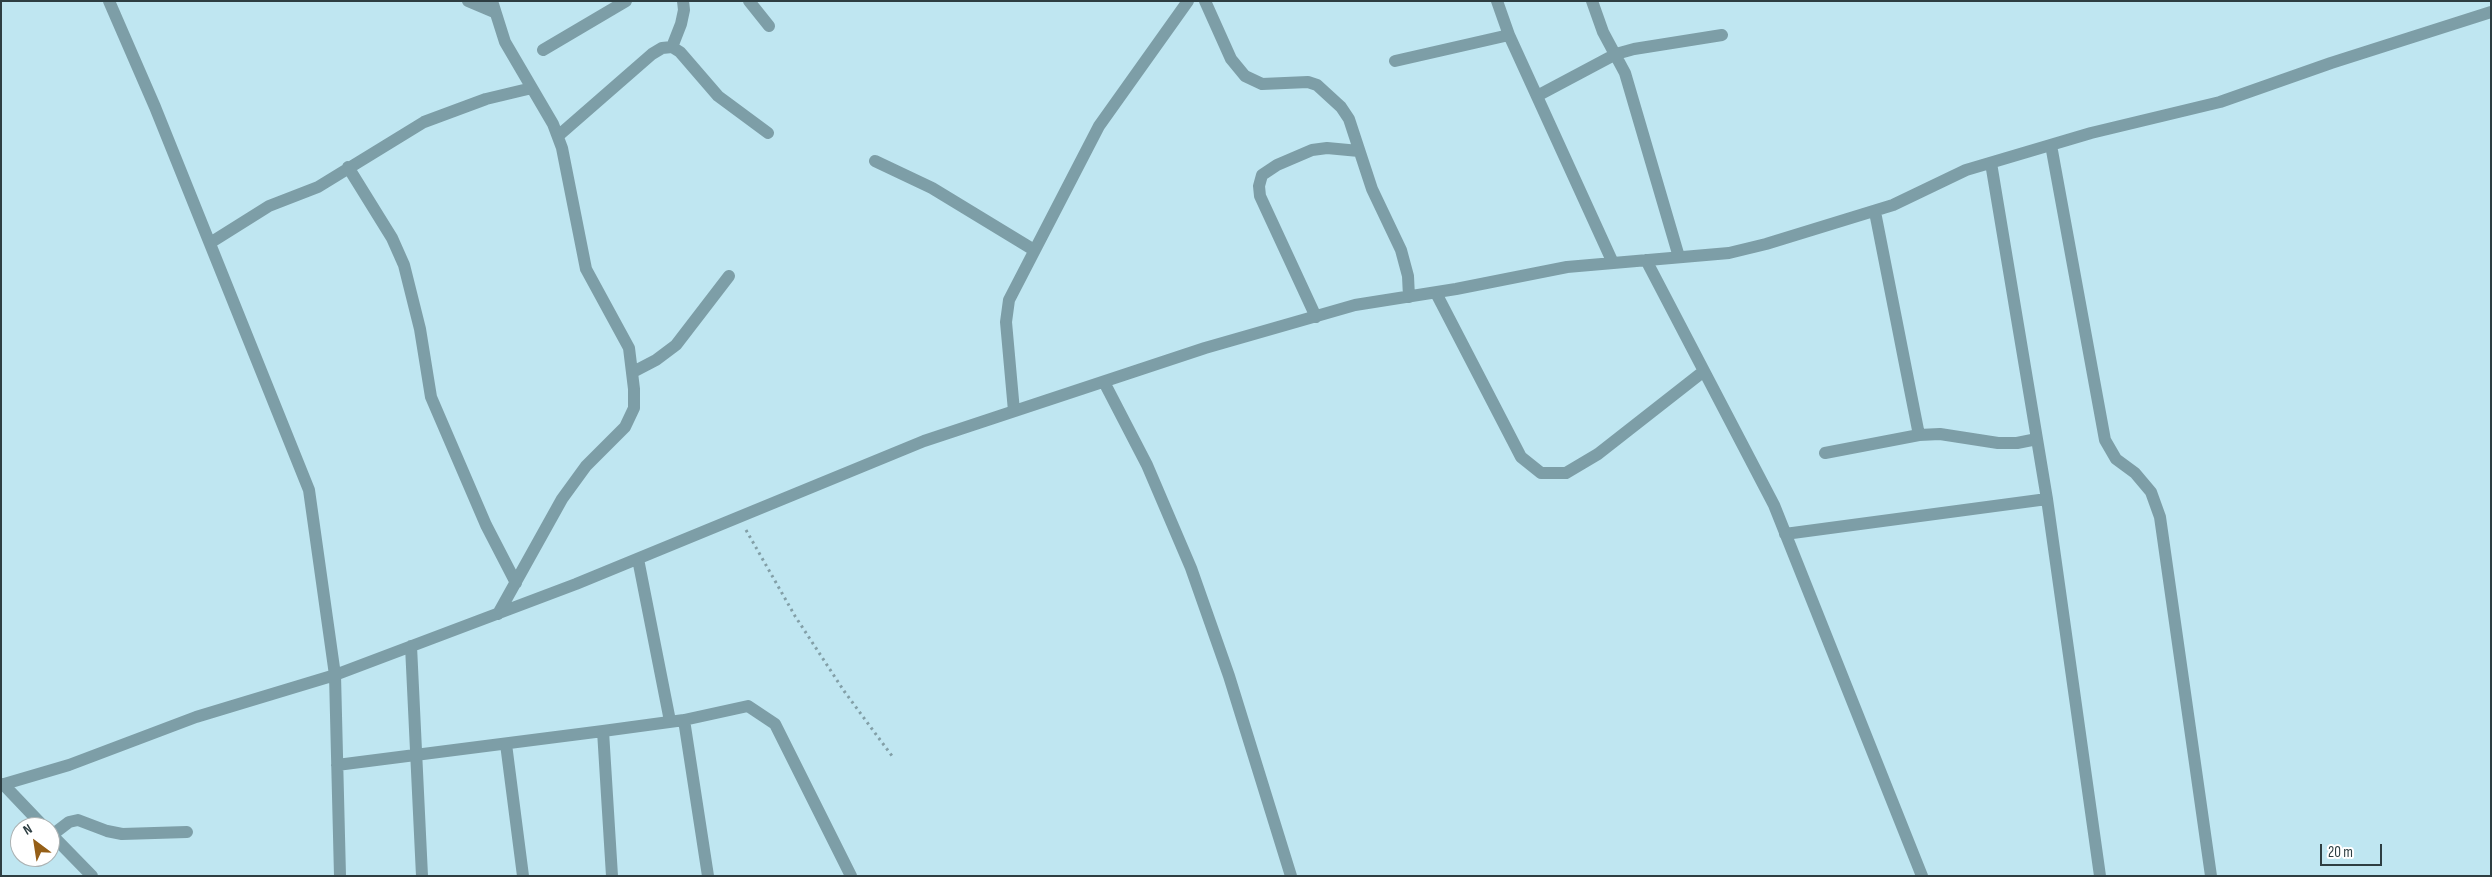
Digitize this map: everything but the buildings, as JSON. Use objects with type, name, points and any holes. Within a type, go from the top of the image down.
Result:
[{"type":"street","points":[[109,1],[155,107],[309,490],[335,674],[340,876]]},
{"type":"street","points":[[468,1],[493,7],[505,42],[558,136],[568,174],[586,269],[629,348],[633,372],[634,408],[625,427],[586,466],[562,498],[498,614]]},
{"type":"street","points":[[544,50],[626,1]]},
{"type":"street","points":[[672,47],[681,24],[684,10],[683,1]]},
{"type":"street","points":[[749,1],[769,26]]},
{"type":"street","points":[[1014,411],[1006,322],[1010,300],[1099,126],[1188,1]]},
{"type":"street","points":[[1206,1],[1231,59],[1244,76],[1262,84],[1308,82],[1317,85],[1341,107],[1349,119],[1372,189],[1401,250],[1408,276],[1409,297]]},
{"type":"street","points":[[1497,1],[1509,35],[1613,263]]},
{"type":"street","points":[[1592,1],[1603,32],[1625,73],[1644,132],[1679,257]]},
{"type":"street","points":[[35,817],[2,784],[70,765],[196,717],[335,674],[498,614],[924,441],[1205,348],[1355,306],[1567,267],[1729,253],[1875,212],[1966,170],[1991,162],[2220,102],[2331,63],[2491,12]]},
{"type":"street","points":[[1395,61],[1509,35]]},
{"type":"street","points":[[1537,96],[1616,54],[1634,49],[1722,35]]},
{"type":"street","points":[[558,136],[652,54],[662,48],[672,47],[680,52],[718,96],[768,133]]},
{"type":"street","points":[[210,243],[270,206],[318,187],[348,167],[433,118],[486,99],[532,88]]},
{"type":"street","points":[[2051,145],[2104,440],[2116,459],[2135,473],[2151,492],[2160,517],[2211,876]]},
{"type":"street","points":[[1316,317],[1260,196],[1259,186],[1262,175],[1277,164],[1312,150],[1327,148],[1359,151]]},
{"type":"street","points":[[875,161],[932,188],[1034,250]]},
{"type":"street","points":[[1991,162],[2047,499],[2100,876]]},
{"type":"street","points":[[348,167],[392,238],[404,265],[420,328],[431,397],[486,526],[516,582]]},
{"type":"street","points":[[1875,212],[1919,435]]},
{"type":"street","points":[[1646,260],[1774,505],[1922,876]]},
{"type":"street","points":[[633,372],[656,360],[676,345],[728,276]]},
{"type":"street","points":[[1436,292],[1521,457],[1541,473],[1566,474],[1598,454],[1704,371]]},
{"type":"street","points":[[1104,382],[1147,465],[1191,568],[1229,676],[1291,876]]},
{"type":"street","points":[[1825,453],[1919,435],[1940,434],[1998,443],[2017,443],[2037,439]]},
{"type":"street","points":[[1786,534],[2047,499]]},
{"type":"street","points":[[638,558],[670,722]]},
{"type":"street","points":[[411,646],[422,876]]},
{"type":"street","points":[[337,765],[684,720],[748,706],[775,724],[851,876]]},
{"type":"street","points":[[684,720],[708,876]]},
{"type":"street","points":[[603,731],[612,876]]},
{"type":"street","points":[[506,744],[523,876]]},
{"type":"street","points":[[60,826],[78,820],[107,831],[122,834],[187,832]]},
{"type":"street","points":[[60,843],[92,876]]},
{"type":"path","points":[[738,517],[795,616],[844,691],[892,756]]}]
